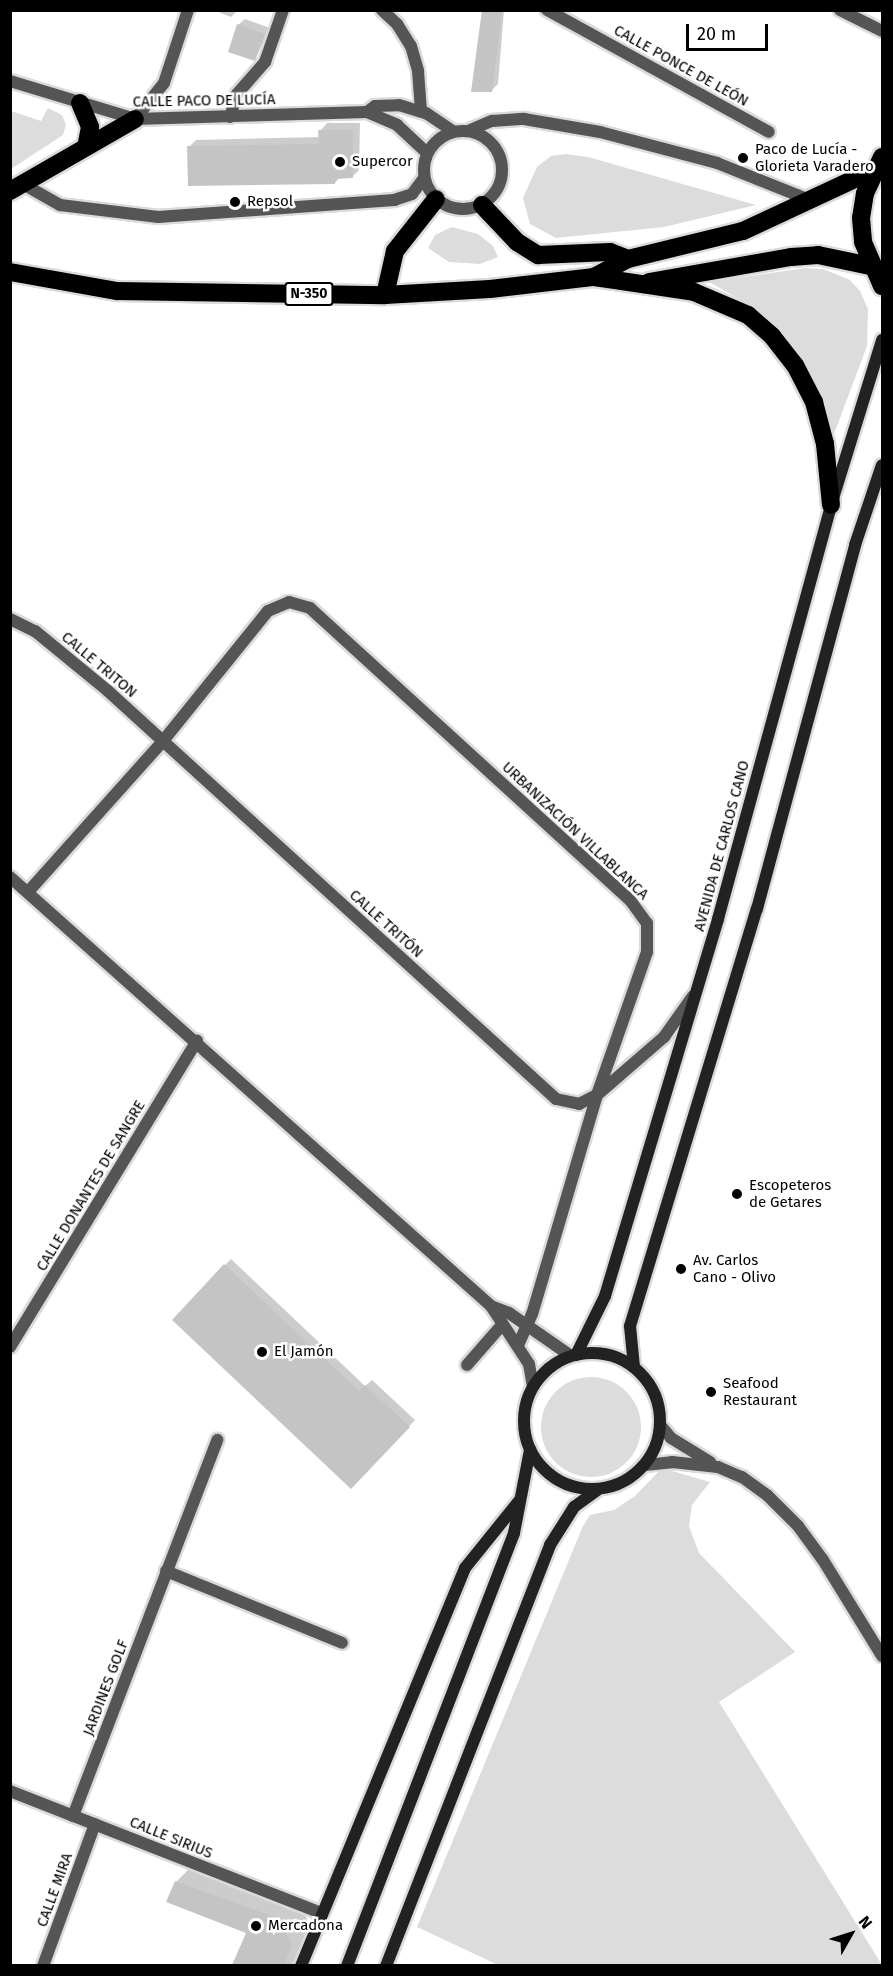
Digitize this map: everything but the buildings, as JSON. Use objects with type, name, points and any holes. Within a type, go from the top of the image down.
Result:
[{"type":"highway","points":[[80,103],[90,127],[86,147]]},
{"type":"highway","points":[[17,187],[135,119]]},
{"type":"highway","name":"N-350","points":[[594,277],[628,259],[743,231],[813,202],[878,164]]},
{"type":"highway","name":"N-350","points":[[878,164],[861,218],[870,266],[882,286]]},
{"type":"highway","points":[[385,294],[395,251],[436,199]]},
{"type":"highway","points":[[482,205],[517,242],[538,255],[610,252],[628,259]]},
{"type":"highway","name":"N-350","points":[[15,271],[117,291],[385,294],[490,289],[594,277],[633,286],[791,257],[818,255],[870,266]]},
{"type":"highway","points":[[633,286],[694,292],[720,301],[748,315],[772,336],[795,365],[814,402],[825,444],[831,505]]},
{"type":"street","points":[[135,119],[164,83],[188,10]]},
{"type":"street","points":[[230,117],[237,94],[265,62],[283,10]]},
{"type":"street","points":[[382,10],[397,24],[411,46],[418,71],[421,111]]},
{"type":"street","name":"CALLE PONCE DE LEÓN","points":[[547,10],[769,132]]},
{"type":"street","points":[[840,10],[882,31]]},
{"type":"street","name":"CALLE PACO DE LUCÍA","points":[[10,81],[135,119],[367,112],[388,103],[421,111],[453,131]]},
{"type":"street","name":"CALLE PACO DE LUCÍA","points":[[367,112],[397,125],[427,153]]},
{"type":"street","points":[[17,187],[60,205],[158,217],[394,200],[412,194],[424,178],[427,153],[433,143],[453,131],[468,131],[492,121],[524,119],[600,132],[717,163],[813,202]]},
{"type":"street","points":[[424,178],[436,199],[458,209],[482,205],[499,187],[502,162],[490,141],[468,131]]},
{"type":"street","name":"AVENIDA DE CARLOS CANO","points":[[574,1356],[604,1296],[696,991],[831,505],[882,339]]},
{"type":"street","points":[[634,1368],[630,1326],[757,909],[855,545],[882,465]]},
{"type":"street","name":"URBANIZACIÓN VILLABLANCA","points":[[28,892],[163,741],[268,611],[289,602],[310,608],[640,910],[647,923],[647,952],[597,1095],[526,1326],[518,1345]]},
{"type":"street","name":"CALLE TRITON","points":[[10,619],[35,631],[163,741]]},
{"type":"street","name":"CALLE TRITÓN","points":[[163,741],[556,1099],[579,1104],[597,1095]]},
{"type":"street","points":[[10,878],[197,1041],[491,1306],[509,1313],[574,1356]]},
{"type":"street","points":[[597,1095],[664,1037],[696,991]]},
{"type":"street","name":"CALLE DONANTES DE SANGRE","points":[[10,1347],[197,1041]]},
{"type":"street","points":[[491,1306],[501,1326],[518,1345],[529,1364],[533,1386],[524,1417],[530,1450],[538,1464],[564,1484],[597,1490]]},
{"type":"street","points":[[467,1365],[501,1326]]},
{"type":"street","points":[[386,1965],[550,1545],[574,1507],[597,1490],[628,1480],[645,1465],[658,1442],[661,1425],[654,1393],[634,1368],[604,1354],[574,1356],[556,1363],[533,1386]]},
{"type":"street","points":[[661,1425],[677,1442],[718,1467],[742,1477],[767,1495],[798,1526],[882,1656]]},
{"type":"street","name":"JARDINES GOLF","points":[[73,1816],[217,1440]]},
{"type":"street","points":[[347,1965],[514,1533],[530,1450]]},
{"type":"street","points":[[645,1465],[672,1462],[718,1467]]},
{"type":"street","points":[[301,1965],[465,1568],[520,1500]]},
{"type":"street","points":[[166,1571],[342,1643]]},
{"type":"street","name":"CALLE SIRIUS","points":[[10,1791],[321,1913]]},
{"type":"street","name":"CALLE MIRA","points":[[44,1965],[95,1824]]},
{"type":"shaded area","points":[[48,108],[62,115],[66,125],[63,135],[11,169],[11,111],[41,121]]},
{"type":"shaded area","points":[[566,154],[588,157],[756,205],[664,227],[556,238],[530,224],[523,198],[537,167],[551,156]]},
{"type":"shaded area","points":[[452,227],[478,234],[493,246],[498,257],[480,264],[449,262],[428,248],[435,235]]},
{"type":"shaded area","points":[[805,268],[823,269],[850,280],[860,291],[868,309],[867,346],[834,434],[817,382],[787,338],[741,300],[709,282]]},
{"type":"shaded area","points":[[591,1377],[610,1380],[627,1391],[638,1408],[641,1427],[638,1446],[627,1463],[610,1474],[591,1477],[572,1474],[555,1463],[544,1446],[541,1427],[544,1408],[555,1391],[572,1380]]},
{"type":"shaded area","points":[[662,1468],[710,1482],[692,1505],[689,1526],[699,1553],[795,1652],[719,1702],[882,1965],[498,1965],[417,1927],[583,1526],[590,1515],[614,1510],[635,1496]]},
{"type":"place","name":"Paco de Lucía - Glorieta Varadero","points":[[743,158]]},
{"type":"place","name":"Supercor","points":[[340,162]]},
{"type":"place","name":"Repsol","points":[[235,202]]},
{"type":"place","name":"Escopeteros de Getares","points":[[737,1194]]},
{"type":"place","name":"Av. Carlos Cano - Olivo","points":[[681,1269]]},
{"type":"place","name":"El Jamón","points":[[262,1352]]},
{"type":"place","name":"Seafood Restaurant","points":[[711,1392]]},
{"type":"place","name":"Mercadona","points":[[256,1926]]}]
